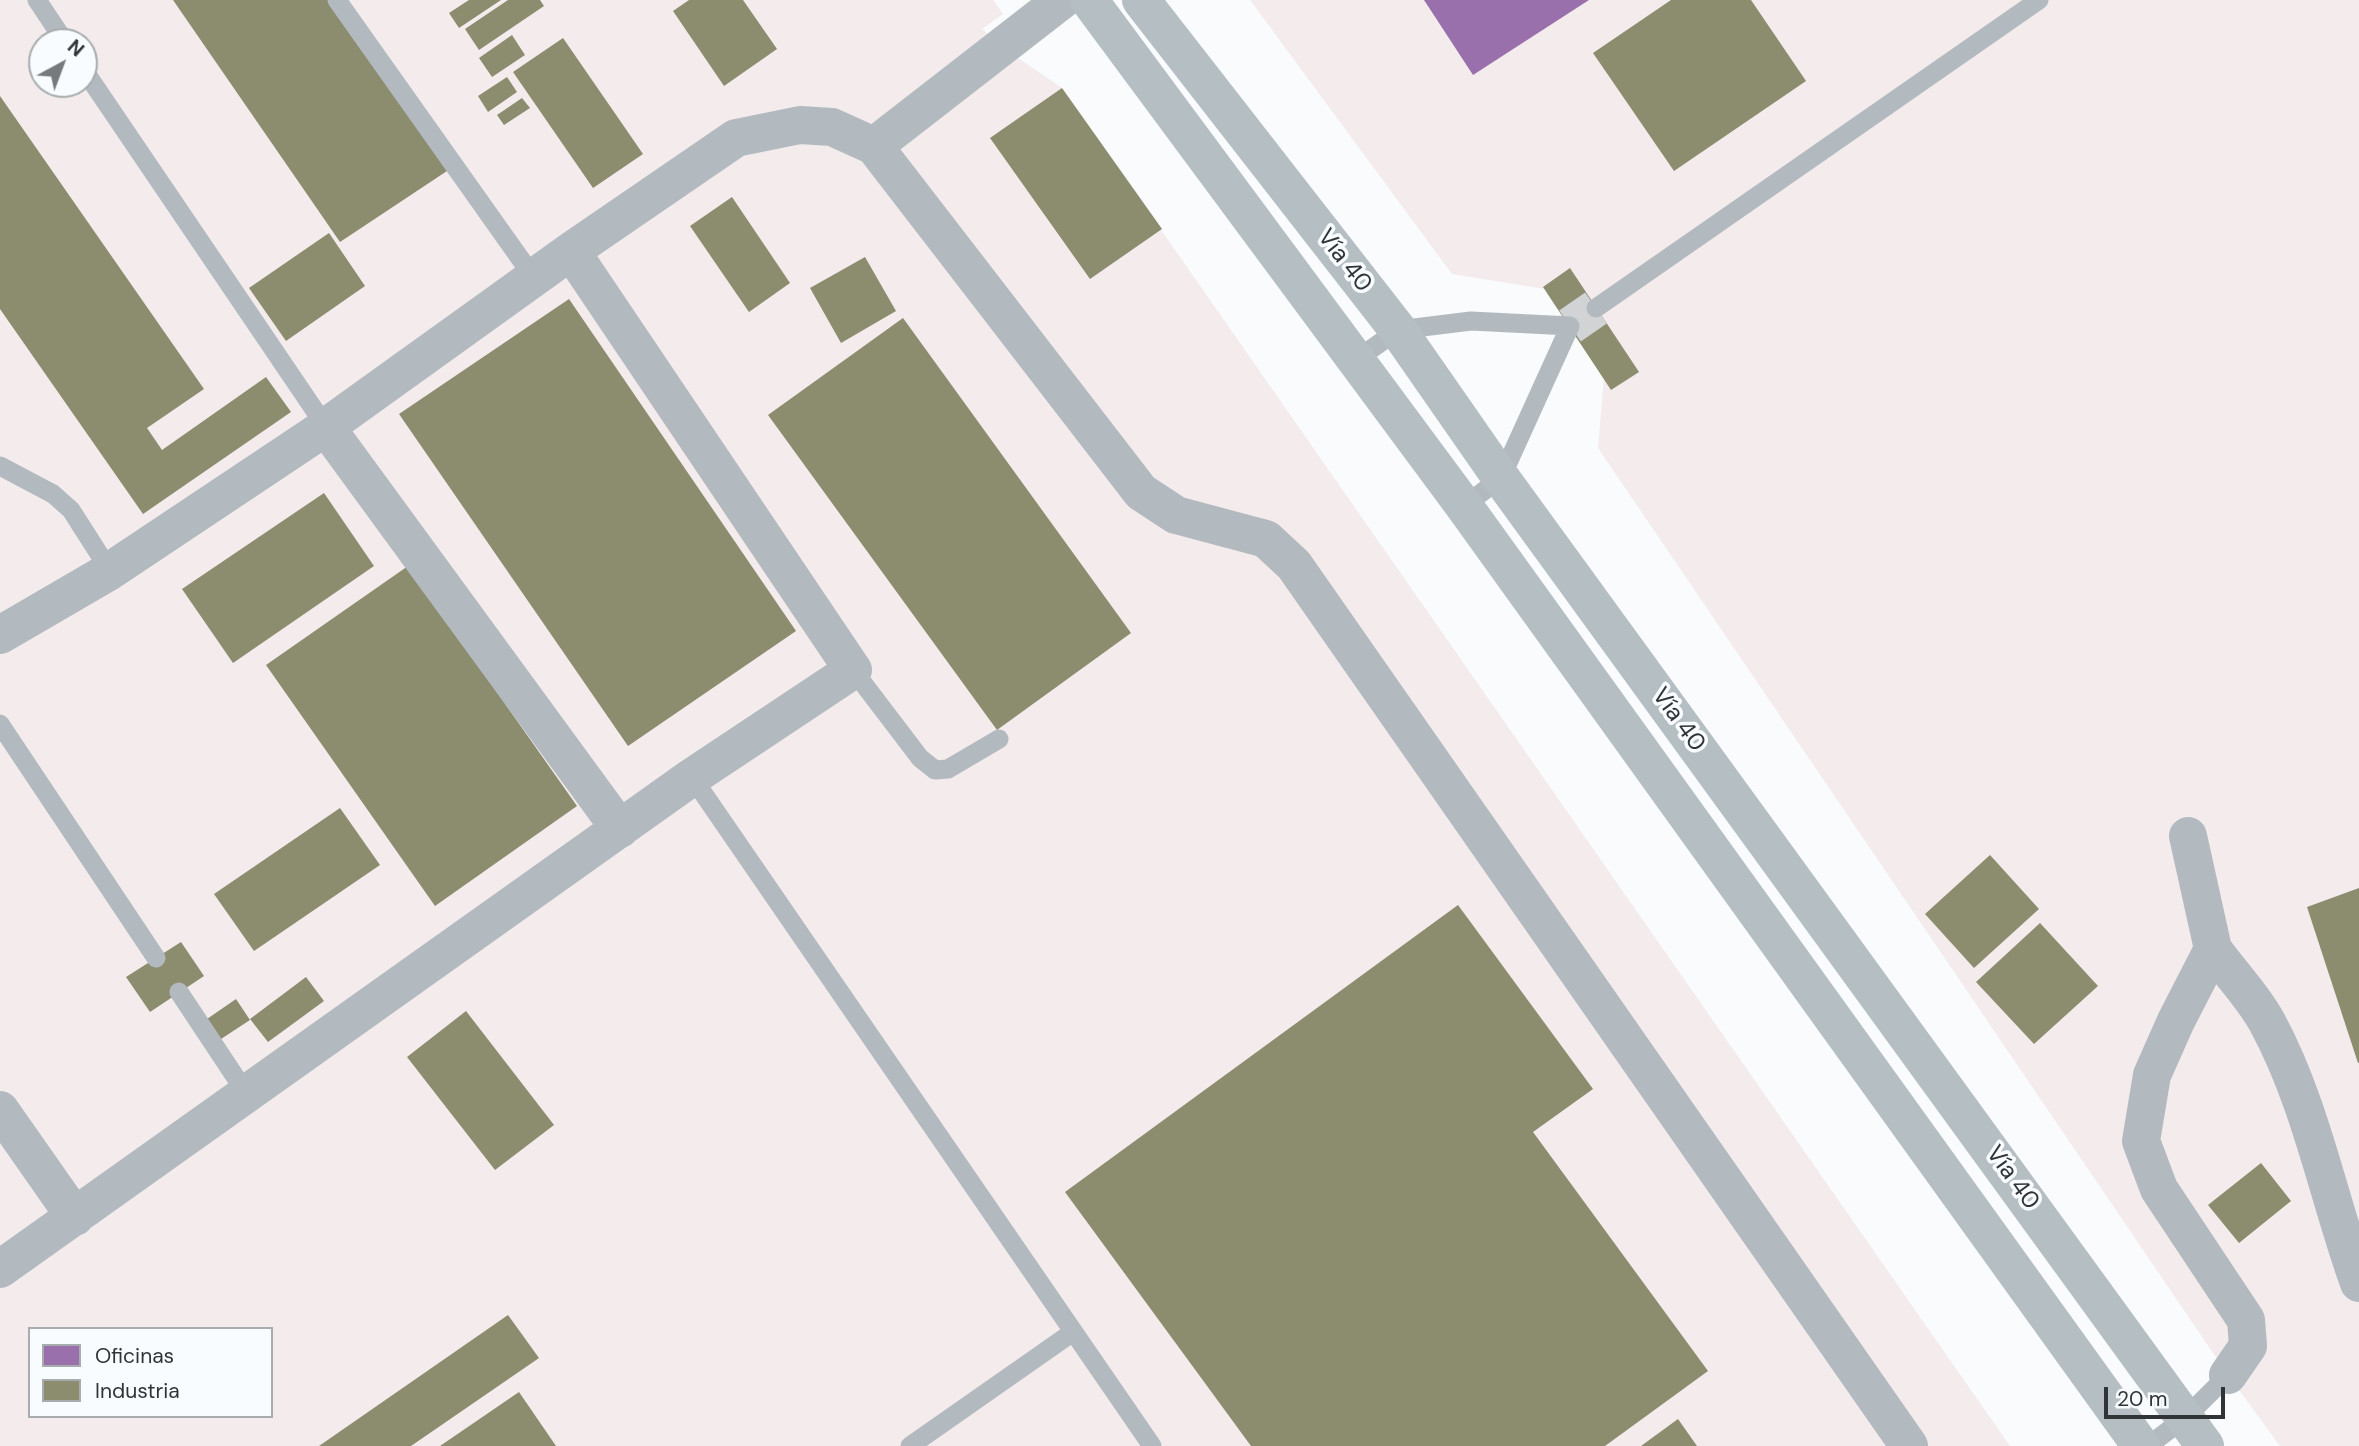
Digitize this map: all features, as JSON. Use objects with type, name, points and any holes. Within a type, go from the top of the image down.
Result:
[{"type":"highway","name":"Vía 40","points":[[1089,0],[1464,506],[2141,1446]]},
{"type":"highway","name":"Vía 40","points":[[1141,0],[1398,330],[1502,478],[2196,1431]]},
{"type":"street","points":[[874,146],[1062,0]]},
{"type":"street","points":[[0,635],[110,571],[326,427],[571,251],[736,138],[800,125],[832,127],[874,146],[1141,492],[1175,515],[1266,538],[1294,565],[1909,1446]]},
{"type":"street","points":[[0,1269],[692,778],[853,670],[571,251]]},
{"type":"street","points":[[326,427],[620,829]]},
{"type":"street","points":[[2188,836],[2213,949],[2266,1020],[2298,1089],[2340,1232],[2359,1283]]},
{"type":"street","points":[[2213,949],[2152,1075],[2141,1140],[2159,1189],[2246,1320],[2248,1346],[2228,1375]]},
{"type":"street","points":[[0,1110],[75,1217]]},
{"type":"lane","points":[[37,0],[56,28]]},
{"type":"lane","points":[[337,0],[534,278]]},
{"type":"lane","points":[[1595,308],[2039,0]]},
{"type":"lane","points":[[98,91],[326,427]]},
{"type":"lane","points":[[1356,360],[1398,330],[1471,321],[1570,326],[1502,478],[1464,506]]},
{"type":"lane","points":[[0,466],[52,494],[71,510],[110,571]]},
{"type":"lane","points":[[853,670],[920,758],[935,770],[948,769],[999,739]]},
{"type":"lane","points":[[0,724],[156,958]]},
{"type":"lane","points":[[692,778],[1152,1446]]},
{"type":"lane","points":[[179,992],[246,1093]]},
{"type":"lane","points":[[910,1446],[1073,1332]]},
{"type":"lane","points":[[2148,1446],[2196,1431],[2228,1375]]},
{"type":"shaded area","points":[[0,0],[993,0],[1003,14],[982,29],[1002,47],[1062,88],[2010,1446],[0,1446]]},
{"type":"shaded area","points":[[1250,0],[2359,0],[2359,1446],[2280,1446],[2228,1375],[1598,448],[1604,377],[1545,289],[1452,274]]},
{"type":"building: Oficinas","points":[[1424,0],[1589,0],[1473,75]]},
{"type":"building: Industria","points":[[173,0],[328,0],[447,171],[340,242]]},
{"type":"building: Industria","points":[[469,0],[501,0],[459,28],[449,13]]},
{"type":"building: Industria","points":[[508,0],[540,0],[544,6],[479,50],[465,29]]},
{"type":"building: Industria","points":[[689,0],[743,0],[777,49],[724,86],[673,11]]},
{"type":"building: Industria","points":[[1671,0],[1751,0],[1806,81],[1674,171],[1593,53]]},
{"type":"building: Industria","points":[[512,35],[525,55],[492,77],[479,58]]},
{"type":"building: Industria","points":[[563,38],[643,154],[593,188],[513,72]]},
{"type":"building: Industria","points":[[507,77],[517,92],[488,112],[478,96]]},
{"type":"building: Industria","points":[[1062,88],[1162,229],[1090,279],[990,138]]},
{"type":"building: Industria","points":[[0,96],[204,389],[147,428],[162,450],[266,377],[291,412],[143,514],[0,309]]},
{"type":"building: Industria","points":[[522,98],[530,108],[504,125],[497,115]]},
{"type":"building: Industria","points":[[732,197],[790,283],[749,312],[690,226]]},
{"type":"building: Industria","points":[[329,233],[365,286],[286,341],[249,288]]},
{"type":"building: Industria","points":[[865,257],[896,311],[841,343],[810,288]]},
{"type":"building: Industria","points":[[1570,268],[1639,372],[1611,390],[1543,287]]},
{"type":"building: Industria","points":[[569,299],[796,631],[628,746],[399,414]]},
{"type":"building: Industria","points":[[903,318],[1131,633],[997,730],[768,415]]},
{"type":"building: Industria","points":[[324,493],[374,566],[233,663],[182,589]]},
{"type":"building: Industria","points":[[408,566],[577,806],[435,906],[266,665]]},
{"type":"building: Industria","points":[[340,808],[380,865],[254,951],[214,894]]},
{"type":"building: Industria","points":[[1990,855],[2039,909],[1974,968],[1925,914]]},
{"type":"building: Industria","points":[[2359,888],[2359,1063],[2358,1063],[2307,907]]},
{"type":"building: Industria","points":[[1458,905],[1593,1089],[1533,1132],[1708,1371],[1605,1446],[1251,1446],[1065,1192]]},
{"type":"building: Industria","points":[[2040,923],[2098,986],[2034,1044],[1976,982]]},
{"type":"building: Industria","points":[[181,942],[204,976],[150,1012],[126,977]]},
{"type":"building: Industria","points":[[306,977],[324,1001],[268,1042],[250,1019]]},
{"type":"building: Industria","points":[[236,999],[250,1020],[221,1039],[207,1019]]},
{"type":"building: Industria","points":[[466,1011],[554,1125],[495,1170],[407,1057]]},
{"type":"building: Industria","points":[[2261,1163],[2291,1201],[2239,1243],[2208,1205]]},
{"type":"building: Industria","points":[[508,1315],[539,1358],[411,1446],[319,1446]]},
{"type":"building: Industria","points":[[519,1392],[556,1446],[440,1446]]},
{"type":"building: Industria","points":[[1678,1419],[1697,1446],[1641,1446]]},
{"type":"tunnel","points":[[1570,326],[1596,308]]}]
